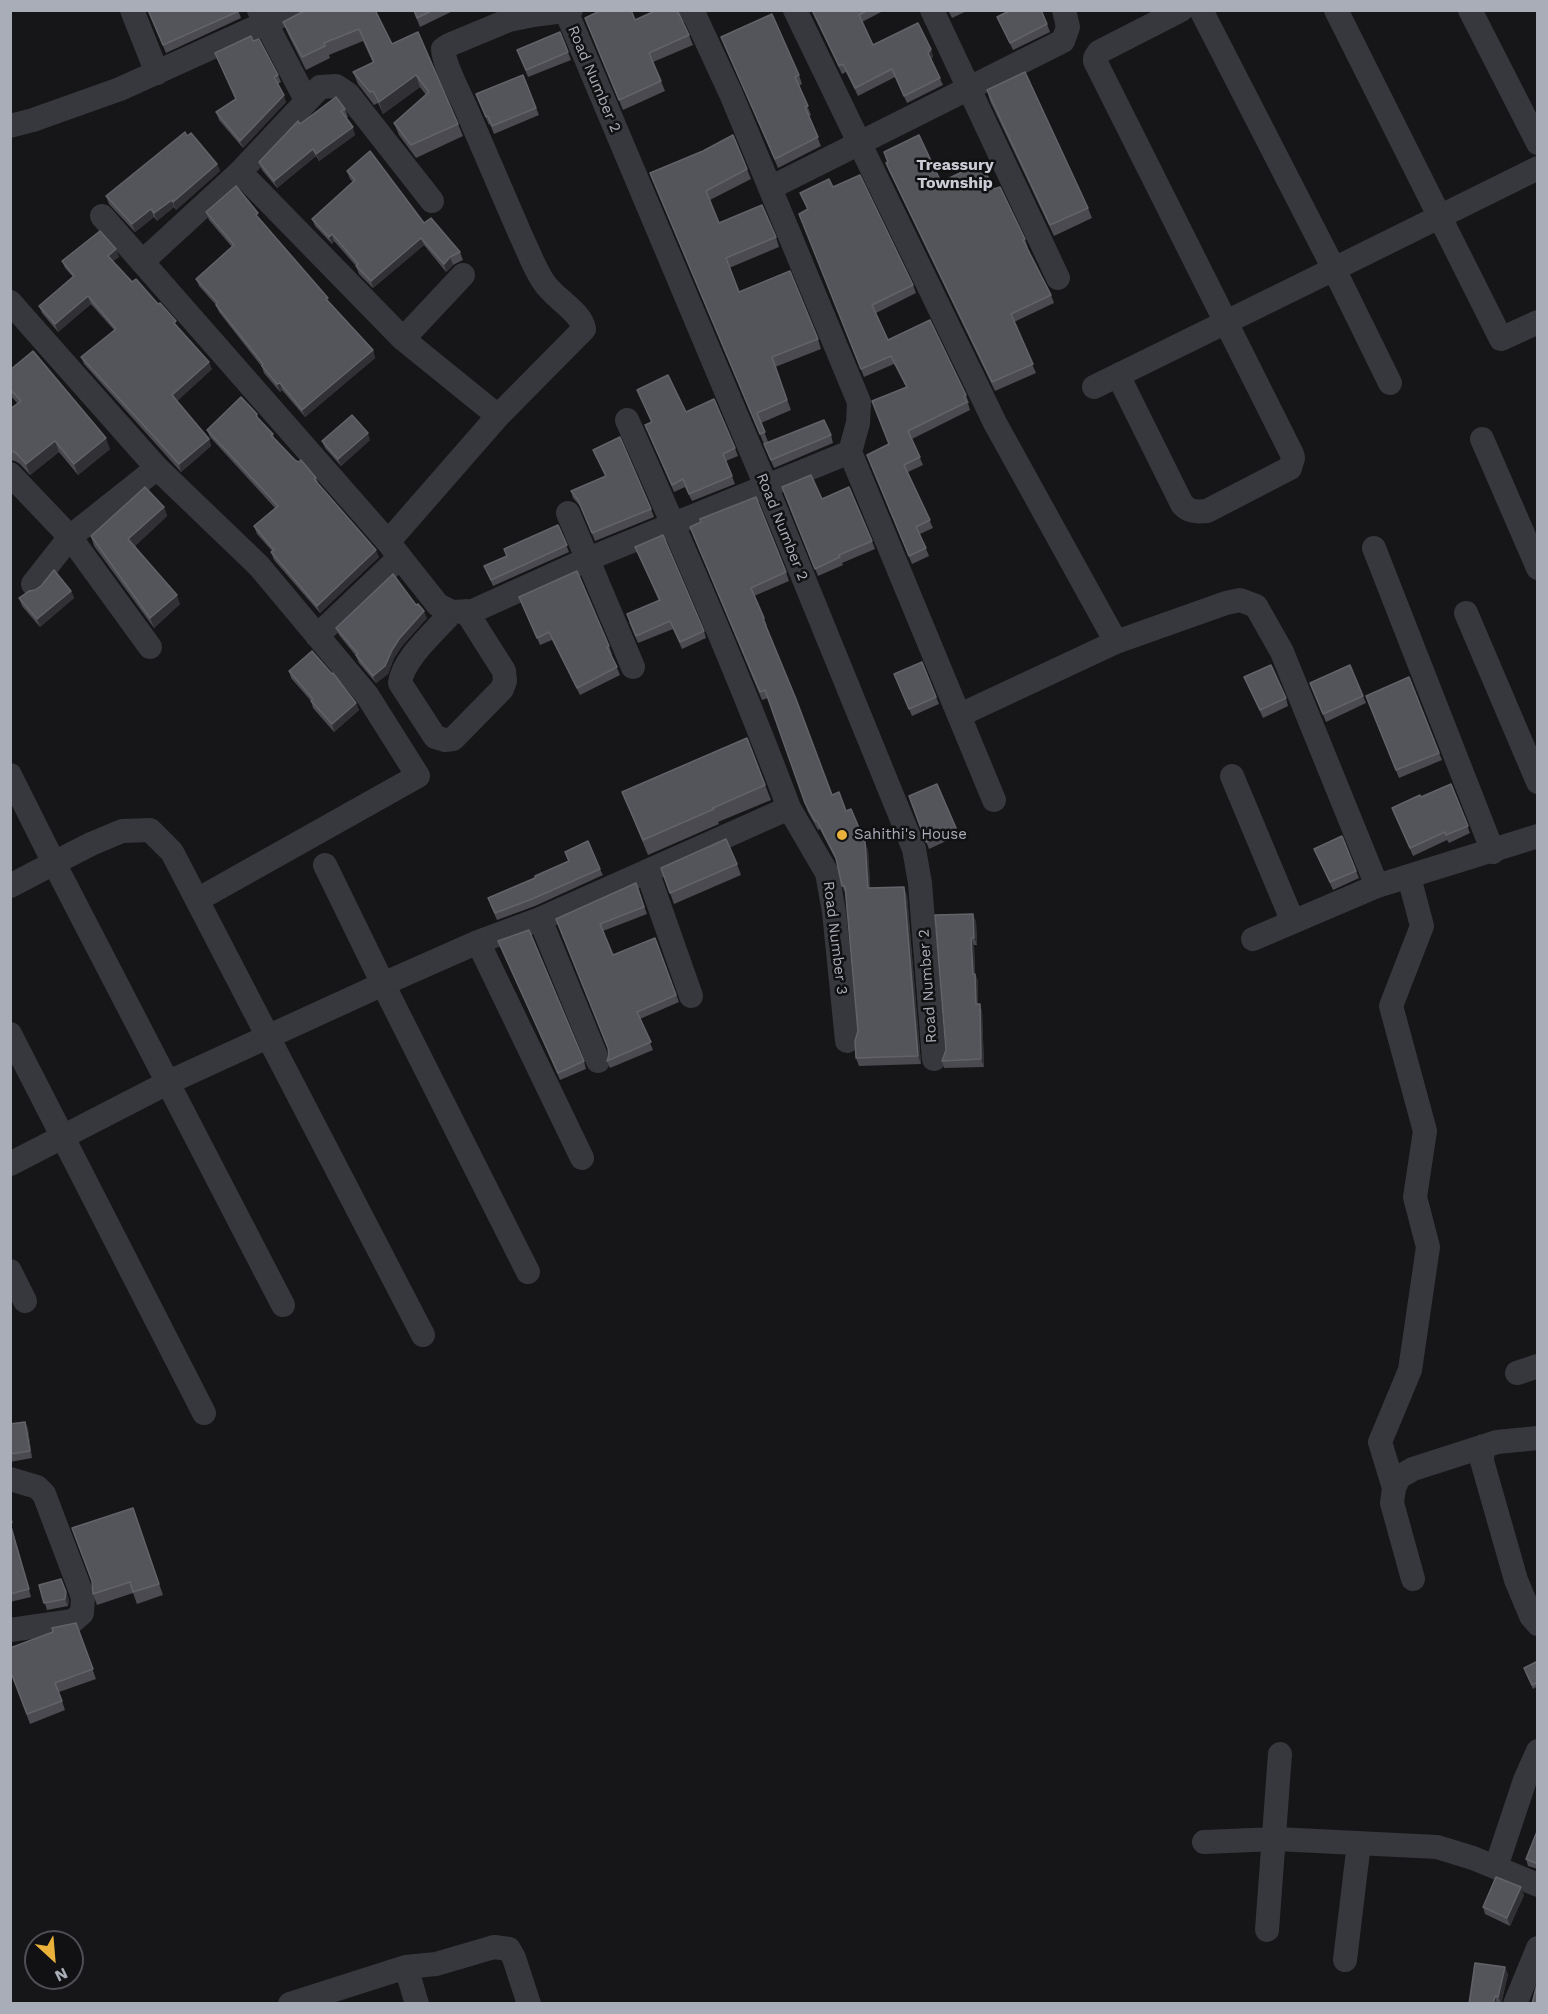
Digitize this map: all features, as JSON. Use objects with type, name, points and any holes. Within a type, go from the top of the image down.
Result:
[{"type":"street","points":[[132,10],[157,73]]},
{"type":"street","points":[[15,118],[120,89],[157,73],[262,17],[294,10]]},
{"type":"street","points":[[317,636],[394,549],[498,416],[584,329],[583,322],[578,316],[542,281],[507,206],[443,49],[509,20],[532,13],[571,10]]},
{"type":"street","points":[[687,10],[694,14],[712,54],[859,402],[858,423],[850,452],[994,800]]},
{"type":"street","points":[[795,10],[995,423],[1116,642]]},
{"type":"street","points":[[932,10],[1058,278]]},
{"type":"street","points":[[770,188],[1063,41],[1068,27],[1064,10]]},
{"type":"street","points":[[1118,375],[1187,510],[1207,511],[1290,468],[1292,454],[1095,61],[1096,54],[1099,52],[1181,10]]},
{"type":"street","points":[[1201,10],[1390,383]]},
{"type":"street","points":[[1336,10],[1501,339],[1538,322]]},
{"type":"street","points":[[1470,10],[1538,143]]},
{"type":"street","name":"Road Number 2","points":[[566,11],[766,486],[914,849],[920,883],[934,1059]]},
{"type":"street","points":[[262,17],[306,100]]},
{"type":"street","points":[[142,262],[240,172],[320,87],[336,86],[348,94],[432,201]]},
{"type":"street","points":[[1094,387],[1538,168]]},
{"type":"street","points":[[240,172],[403,339],[498,416]]},
{"type":"street","points":[[102,216],[394,549],[438,606],[459,612],[473,611],[588,559],[850,452]]},
{"type":"street","points":[[403,339],[463,275]]},
{"type":"street","points":[[10,302],[157,468],[259,566],[367,695],[418,776],[197,900]]},
{"type":"street","name":"Road Number 3","points":[[627,420],[758,724],[789,808],[826,873],[834,912],[847,1041]]},
{"type":"street","points":[[1482,439],[1537,564]]},
{"type":"street","points":[[33,584],[70,537],[157,468]]},
{"type":"street","points":[[10,474],[70,537],[150,647]]},
{"type":"street","points":[[568,513],[633,667]]},
{"type":"street","points":[[1374,548],[1493,852]]},
{"type":"street","points":[[960,715],[1116,642],[1226,603],[1240,600],[1256,606],[1282,652],[1377,886]]},
{"type":"street","points":[[459,612],[504,671],[505,681],[502,688],[453,739],[445,740],[435,737],[400,682],[401,673],[407,663],[459,612]]},
{"type":"street","points":[[1466,613],[1538,782]]},
{"type":"street","points":[[10,775],[283,1305]]},
{"type":"street","points":[[1232,776],[1293,922]]},
{"type":"street","points":[[10,1164],[169,1082],[268,1035],[478,942],[540,919],[789,808]]},
{"type":"street","points":[[10,886],[91,844],[122,831],[150,830],[172,852],[423,1335]]},
{"type":"street","points":[[1253,939],[1377,886],[1493,852],[1538,836]]},
{"type":"street","points":[[325,865],[528,1272]]},
{"type":"street","points":[[647,871],[691,996]]},
{"type":"street","points":[[1394,1488],[1380,1442],[1410,1370],[1428,1247],[1415,1197],[1425,1131],[1391,1006],[1422,926],[1409,877]]},
{"type":"street","points":[[540,919],[598,1061]]},
{"type":"street","points":[[478,942],[582,1158]]},
{"type":"street","points":[[10,1034],[204,1413]]},
{"type":"street","points":[[10,1271],[25,1301]]},
{"type":"street","points":[[1413,1579],[1392,1503],[1394,1488],[1399,1477],[1413,1469],[1497,1442],[1538,1438]]},
{"type":"street","points":[[1483,1446],[1482,1461],[1516,1580],[1531,1616],[1538,1624]]},
{"type":"street","points":[[10,1479],[37,1487],[44,1494],[83,1597],[82,1613],[73,1621],[10,1630]]},
{"type":"street","points":[[1496,1867],[1538,1751]]},
{"type":"street","points":[[1267,1930],[1280,1754]]},
{"type":"street","points":[[1204,1842],[1272,1840],[1437,1847],[1496,1867],[1538,1885]]},
{"type":"street","points":[[1345,1960],[1359,1843]]},
{"type":"street","points":[[290,2004],[406,1967],[436,1964],[494,1947],[509,1949],[529,2004]]},
{"type":"street","points":[[1515,2004],[1538,1948]]},
{"type":"street","points":[[406,1967],[417,2004]]},
{"type":"building","points":[[148,10],[238,10],[239,11],[163,45]]},
{"type":"building","points":[[306,10],[375,10],[392,44],[418,32],[458,124],[411,145],[394,123],[429,92],[416,75],[379,102],[373,91],[370,92],[353,72],[374,62],[359,29],[324,43],[325,46],[302,57],[283,22]]},
{"type":"building","points":[[414,10],[433,10],[417,18]]},
{"type":"building","points":[[602,10],[631,10],[635,20],[657,10],[676,10],[689,35],[649,53],[661,81],[619,100],[585,18]]},
{"type":"building","points":[[812,10],[868,10],[859,15],[873,45],[918,23],[931,49],[928,53],[940,78],[904,96],[892,69],[855,88],[843,64],[839,66]]},
{"type":"building","points":[[1011,10],[1041,10],[1047,24],[1010,43],[997,17]]},
{"type":"building","points":[[772,14],[799,75],[795,77],[818,137],[775,159],[721,37]]},
{"type":"building","points":[[560,32],[568,52],[526,70],[517,50]]},
{"type":"building","points":[[251,36],[253,41],[259,39],[278,75],[274,77],[284,95],[240,141],[216,112],[236,99],[215,53]]},
{"type":"building","points":[[1025,72],[1088,208],[1050,225],[987,90]]},
{"type":"building","points":[[523,75],[536,108],[492,126],[476,94]]},
{"type":"building","points":[[336,97],[345,109],[341,111],[353,127],[316,154],[313,149],[274,181],[259,162],[298,121],[300,124]]},
{"type":"building","points":[[185,132],[187,136],[191,133],[217,164],[173,202],[172,200],[154,213],[151,209],[132,224],[106,196]]},
{"type":"building","points":[[733,135],[747,169],[706,191],[719,223],[762,205],[776,237],[726,258],[739,292],[790,271],[818,339],[772,357],[787,400],[757,413],[765,432],[760,434],[650,173],[703,151]]},
{"type":"building","points":[[919,135],[941,182],[981,163],[994,189],[1000,187],[1025,239],[1023,240],[1051,295],[1011,314],[1033,364],[992,382],[886,163],[888,162],[884,152]]},
{"type":"building","points":[[370,151],[424,223],[431,218],[460,252],[450,257],[444,264],[421,238],[371,281],[356,266],[358,264],[332,234],[329,237],[312,219],[355,180],[347,171]]},
{"type":"building","points":[[860,175],[913,285],[872,305],[888,340],[930,320],[966,395],[964,396],[967,402],[908,431],[920,457],[904,465],[930,520],[916,527],[926,548],[909,556],[867,455],[889,444],[872,401],[907,387],[891,356],[861,369],[799,214],[808,209],[800,193],[829,179],[833,187]]},
{"type":"building","points":[[236,186],[258,213],[256,215],[328,298],[326,299],[373,350],[302,410],[280,383],[277,384],[262,366],[263,364],[216,305],[218,303],[196,279],[234,245],[206,212]]},
{"type":"building","points":[[100,231],[116,249],[108,256],[132,282],[136,279],[158,304],[160,303],[176,321],[174,323],[209,362],[172,395],[209,439],[179,464],[81,357],[116,329],[88,296],[55,324],[39,306],[74,276],[62,261]]},
{"type":"building","points":[[33,351],[106,438],[74,464],[55,441],[26,464],[10,450],[10,409],[21,401],[10,389],[10,370]]},
{"type":"building","points":[[668,375],[686,412],[714,399],[735,448],[723,454],[732,476],[689,494],[683,479],[672,485],[645,425],[652,422],[637,390]]},
{"type":"building","points":[[241,397],[273,434],[271,435],[294,459],[298,462],[301,460],[316,478],[314,479],[376,550],[317,606],[271,552],[274,550],[254,526],[278,506],[207,430]]},
{"type":"building","points":[[352,415],[368,433],[338,459],[322,441]]},
{"type":"building","points":[[824,420],[831,435],[771,460],[764,444]]},
{"type":"building","points":[[620,437],[651,509],[592,533],[578,500],[571,491],[606,476],[593,450]]},
{"type":"building","points":[[811,475],[822,499],[849,487],[872,541],[839,555],[840,557],[815,569],[782,487]]},
{"type":"building","points":[[145,487],[164,507],[128,539],[177,595],[150,618],[91,536]]},
{"type":"building","points":[[756,497],[786,572],[751,588],[832,795],[839,792],[846,811],[851,809],[865,842],[868,888],[904,887],[918,1056],[856,1058],[855,1041],[858,1031],[845,886],[842,886],[836,858],[805,803],[765,690],[760,692],[690,527],[701,522],[700,519]]},
{"type":"building","points":[[558,525],[567,545],[491,580],[484,566],[507,556],[504,549]]},
{"type":"building","points":[[663,535],[704,631],[680,642],[670,621],[636,636],[627,614],[660,600],[635,547]]},
{"type":"building","points":[[54,570],[71,591],[37,619],[19,598],[41,586]]},
{"type":"building","points":[[577,571],[617,667],[577,688],[549,632],[537,638],[519,597]]},
{"type":"building","points":[[393,574],[416,605],[418,604],[424,611],[399,639],[385,666],[373,676],[336,628]]},
{"type":"building","points":[[312,651],[333,673],[356,703],[332,724],[311,701],[313,699],[289,671]]},
{"type":"building","points":[[922,662],[936,697],[909,709],[894,674]]},
{"type":"building","points":[[1271,665],[1286,698],[1260,710],[1244,677]]},
{"type":"building","points":[[1350,665],[1363,696],[1323,714],[1310,683]]},
{"type":"building","points":[[1409,677],[1439,753],[1396,770],[1366,696]]},
{"type":"building","points":[[747,738],[765,785],[643,840],[622,792]]},
{"type":"building","points":[[937,784],[956,828],[926,842],[909,796]]},
{"type":"building","points":[[1451,784],[1468,826],[1446,835],[1445,832],[1410,848],[1392,808]]},
{"type":"building","points":[[1342,836],[1356,871],[1330,882],[1314,849]]},
{"type":"building","points":[[726,839],[737,864],[670,893],[661,868]]},
{"type":"building","points":[[588,841],[600,869],[495,913],[488,898],[569,861],[565,852]]},
{"type":"building","points":[[636,883],[644,907],[600,924],[613,955],[655,938],[676,995],[637,1012],[651,1042],[607,1061],[608,1048],[556,919]]},
{"type":"building","points":[[973,914],[974,938],[971,938],[976,1004],[980,1004],[981,1059],[942,1061],[946,1050],[935,915]]},
{"type":"building","points":[[529,930],[584,1061],[558,1073],[498,941]]},
{"type":"building","points":[[25,1422],[30,1451],[10,1454],[10,1424]]},
{"type":"building","points":[[133,1508],[159,1584],[133,1592],[130,1582],[93,1594],[92,1581],[72,1528]]},
{"type":"building","points":[[10,1524],[29,1589],[10,1594]]},
{"type":"building","points":[[61,1579],[66,1592],[65,1599],[44,1603],[39,1585]]},
{"type":"building","points":[[76,1623],[93,1669],[55,1683],[62,1701],[27,1714],[10,1670],[10,1648],[53,1632],[52,1628]]},
{"type":"building","points":[[1538,1661],[1538,1682],[1532,1685],[1524,1668]]},
{"type":"building","points":[[1538,1829],[1538,1864],[1526,1859]]},
{"type":"building","points":[[1496,1877],[1521,1887],[1507,1918],[1483,1907]]},
{"type":"building","points":[[1475,1963],[1505,1967],[1498,1997],[1495,1996],[1493,2004],[1469,2004]]},
{"type":"building","points":[[1538,1980],[1538,2004],[1532,2004]]},
{"type":"place","name":"Sahithi's House","points":[[842,835]]},
{"type":"district","name":"Treassury Township","points":[[955,174]]}]
